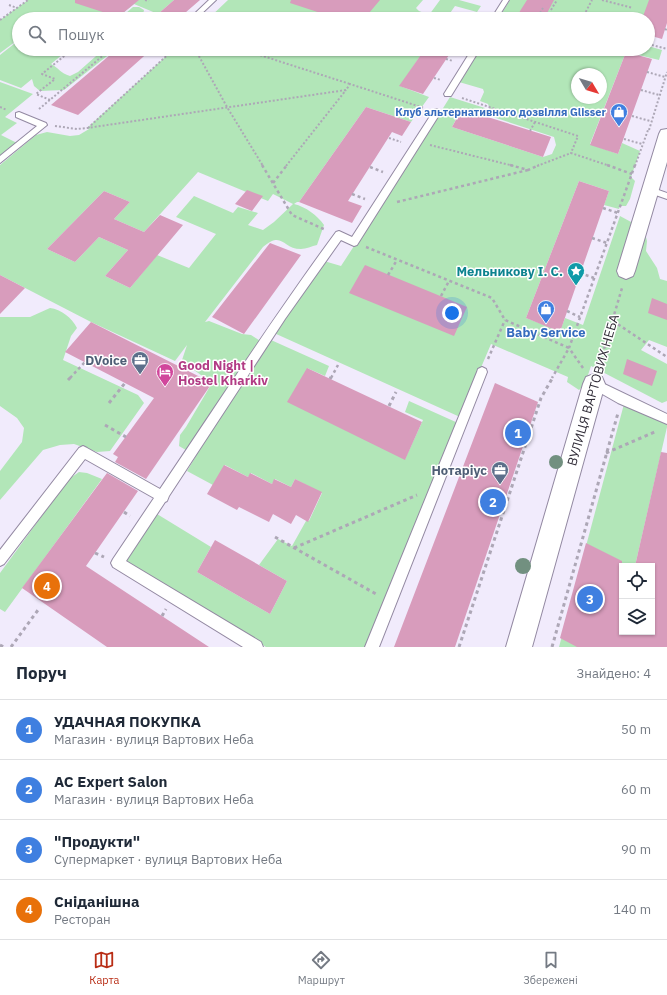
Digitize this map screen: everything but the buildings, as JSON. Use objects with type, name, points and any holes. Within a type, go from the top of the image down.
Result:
[{"type":"street","points":[[626,271],[667,134]]},
{"type":"street","name":"ВУЛИЦЯ ВАРТОВИХ НЕБА","points":[[519,647],[594,384]]},
{"type":"lane","points":[[200,12],[213,0]]},
{"type":"lane","points":[[498,12],[506,0]]},
{"type":"lane","points":[[448,94],[472,56]]},
{"type":"lane","points":[[256,647],[117,563],[163,497],[270,334],[339,235],[354,242],[437,112]]},
{"type":"lane","points":[[0,160],[43,125],[19,115]]},
{"type":"lane","points":[[650,190],[667,196]]},
{"type":"lane","points":[[372,647],[482,372]]},
{"type":"lane","points":[[594,384],[622,399],[667,419]]},
{"type":"lane","points":[[0,560],[84,452],[163,497]]},
{"type":"path","points":[[0,20],[28,0]]},
{"type":"path","points":[[145,0],[149,1]]},
{"type":"path","points":[[552,10],[557,0]]},
{"type":"path","points":[[586,12],[592,0]]},
{"type":"path","points":[[602,0],[633,8]]},
{"type":"path","points":[[10,5],[17,8]]},
{"type":"path","points":[[541,12],[543,8]]},
{"type":"path","points":[[655,46],[667,49]]},
{"type":"path","points":[[51,100],[36,94],[55,79],[42,74],[64,56]]},
{"type":"path","points":[[28,119],[103,56]]},
{"type":"path","points":[[166,56],[87,128],[346,90]]},
{"type":"path","points":[[199,56],[227,107],[292,215],[339,235]]},
{"type":"path","points":[[264,56],[437,112]]},
{"type":"path","points":[[647,72],[665,77]]},
{"type":"path","points":[[459,647],[541,398],[569,348],[648,130],[667,72]]},
{"type":"path","points":[[274,183],[350,84]]},
{"type":"path","points":[[641,90],[659,95]]},
{"type":"path","points":[[448,94],[578,136],[571,153]]},
{"type":"path","points":[[485,116],[491,107]]},
{"type":"path","points":[[632,116],[650,122]]},
{"type":"path","points":[[530,131],[535,122]]},
{"type":"path","points":[[648,130],[667,134]]},
{"type":"path","points":[[624,139],[642,144]]},
{"type":"path","points":[[418,142],[528,170]]},
{"type":"path","points":[[377,207],[528,170],[571,153],[632,174]]},
{"type":"path","points":[[603,208],[618,213]]},
{"type":"path","points":[[592,238],[607,243]]},
{"type":"path","points":[[354,242],[492,298],[505,320],[569,348],[594,384]]},
{"type":"path","points":[[388,275],[397,260]]},
{"type":"path","name":"ВУЛИЦЯ ВАРТОВИХ НЕБА","points":[[594,384],[626,271]]},
{"type":"path","points":[[580,273],[594,278]]},
{"type":"path","points":[[441,296],[449,281]]},
{"type":"path","points":[[567,311],[580,317]]},
{"type":"path","points":[[482,372],[505,320]]},
{"type":"path","points":[[613,321],[667,357]]},
{"type":"path","points":[[68,380],[85,362]]},
{"type":"path","points":[[330,379],[338,366]]},
{"type":"path","points":[[109,402],[125,383]]},
{"type":"path","points":[[389,406],[396,392]]},
{"type":"path","points":[[552,647],[622,399]]},
{"type":"path","points":[[105,425],[126,437]]},
{"type":"path","points":[[606,454],[660,430]]},
{"type":"path","points":[[294,548],[437,486]]},
{"type":"path","points":[[275,538],[391,602]]},
{"type":"path","points":[[11,647],[38,610]]},
{"type":"path","points":[[0,645],[4,647]]},
{"type":"green space","points":[[28,0],[174,0],[160,12],[153,12],[134,4],[124,12],[12,12],[12,44],[0,53],[0,20]]},
{"type":"green space","points":[[228,0],[423,0],[416,8],[422,12],[215,12]]},
{"type":"green space","points":[[440,0],[459,0],[481,6],[477,12],[455,6],[451,12],[431,12]]},
{"type":"green space","points":[[510,0],[651,0],[647,12],[502,12]]},
{"type":"green space","points":[[133,7],[139,7],[144,10],[144,12],[127,12]]},
{"type":"green space","points":[[12,46],[12,56],[61,56],[51,64],[70,76],[78,72],[96,56],[107,56],[64,90],[40,91],[34,86],[32,79],[21,88],[0,80],[0,55]]},
{"type":"green space","points":[[655,48],[662,50],[659,60],[642,56],[655,56]]},
{"type":"green space","points":[[166,56],[420,56],[400,86],[429,97],[411,122],[366,107],[299,202],[294,204],[311,212],[324,225],[317,245],[301,249],[290,246],[279,240],[270,242],[263,247],[205,322],[209,321],[242,334],[251,335],[267,345],[271,340],[329,366],[325,376],[307,368],[405,459],[423,420],[405,412],[409,401],[458,423],[365,647],[266,647],[124,561],[157,514],[211,547],[197,572],[270,614],[287,581],[259,565],[278,539],[292,546],[306,521],[309,521],[322,493],[295,479],[291,487],[275,479],[272,484],[251,473],[248,477],[225,465],[213,485],[187,471],[196,456],[179,446],[180,435],[212,383],[182,360],[187,345],[175,361],[91,322],[0,275],[0,165],[36,135],[47,132],[70,136],[79,135],[89,129],[87,128]],"holes":[[[198,172],[268,201],[273,194],[293,204],[263,230],[248,225],[258,213],[238,207],[233,213],[194,196],[176,217],[216,234],[189,268],[157,255],[130,288],[105,276],[128,250],[99,237],[75,262],[47,249],[104,191],[130,202],[114,219],[144,232]]]},
{"type":"green space","points":[[475,56],[624,56],[607,101],[607,68],[571,68],[571,104],[606,104],[590,144],[618,154],[622,143],[640,151],[631,177],[635,181],[630,199],[626,206],[620,206],[619,209],[604,205],[609,191],[579,181],[526,318],[560,331],[565,318],[583,325],[620,216],[644,229],[647,241],[646,251],[657,268],[660,279],[667,281],[667,347],[649,340],[641,350],[667,364],[667,401],[662,403],[591,366],[585,384],[579,390],[567,382],[568,377],[491,344],[460,417],[274,333],[324,261],[341,266],[450,97],[485,108],[482,113],[462,108],[452,127],[543,157],[552,154],[556,145],[554,137],[493,117],[488,104],[480,101],[484,92],[483,89],[459,82]]},
{"type":"green space","points":[[0,82],[33,94],[5,117],[17,123],[1,135],[17,143],[0,157]]},
{"type":"green space","points":[[50,308],[58,310],[66,315],[77,328],[71,336],[63,360],[138,395],[144,403],[110,451],[97,452],[74,444],[60,445],[43,450],[0,500],[0,471],[22,442],[24,428],[17,418],[0,406],[0,317],[30,317]]},
{"type":"green space","points":[[624,404],[667,422],[667,427],[636,563],[619,563],[619,606],[616,647],[559,647]]},
{"type":"green space","points":[[79,472],[87,473],[102,479],[5,612],[0,609],[0,573],[69,479]]},
{"type":"place","name":"Клуб альтернативного дозвілля Glisser","points":[[619,127]]},
{"type":"place","name":"Мельникову І. С.","points":[[576,286]]},
{"type":"place","name":"Baby Service","points":[[546,324]]},
{"type":"place","name":"DVoice","points":[[140,375]]},
{"type":"place","name":"Good Night | Hostel Kharkiv","points":[[165,387]]},
{"type":"place","name":"УДАЧНАЯ ПОКУПКА","points":[[518,433]]},
{"type":"place","name":"Нотаріус","points":[[500,485]]},
{"type":"place","name":"AC Expert Salon","points":[[493,502]]},
{"type":"place","name":"Сніданішна","points":[[47,586]]},
{"type":"place","name":"\"Продукти\"","points":[[590,599]]}]
